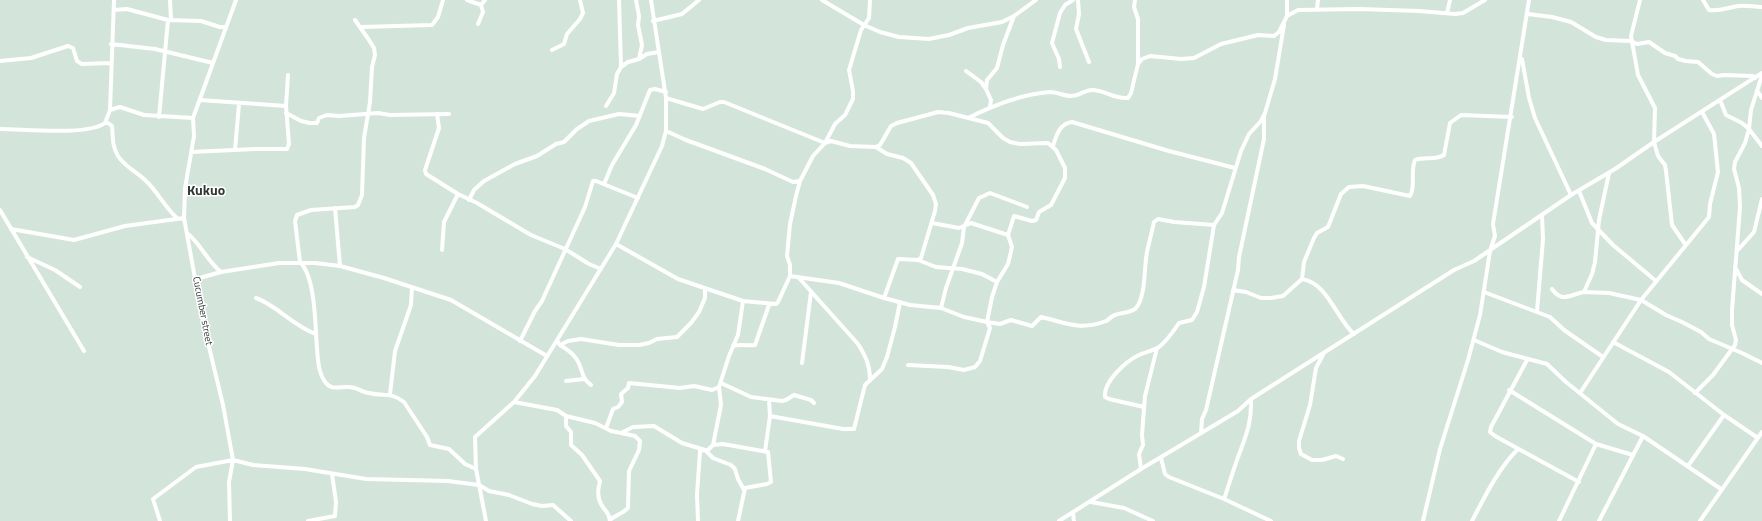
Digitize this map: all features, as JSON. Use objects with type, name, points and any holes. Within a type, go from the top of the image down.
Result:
[{"type":"street","points":[[0,129],[81,129],[97,128],[105,123],[110,110],[111,44],[114,0]]},
{"type":"street","points":[[159,117],[170,0]]},
{"type":"street","points":[[110,110],[120,107],[144,115],[193,118],[236,0]]},
{"type":"street","points":[[361,27],[432,25],[438,17],[443,0]]},
{"type":"street","points":[[467,0],[481,5]]},
{"type":"street","points":[[481,5],[485,0]]},
{"type":"street","points":[[552,50],[564,44],[568,34],[580,20],[583,13],[580,0]]},
{"type":"street","points":[[618,0],[621,67]]},
{"type":"street","points":[[636,0],[639,16],[638,25],[642,45],[639,60]]},
{"type":"street","points":[[486,521],[476,469],[475,437],[514,402],[535,376],[616,244],[659,155],[666,131],[666,92],[653,20],[651,0]]},
{"type":"street","points":[[653,20],[682,14],[699,0]]},
{"type":"street","points":[[822,0],[864,25],[892,35],[929,39],[949,35],[968,28],[998,23],[1014,16],[1036,0]]},
{"type":"street","points":[[616,244],[678,279],[705,289],[743,301],[773,305],[778,302],[790,276],[790,265],[787,256],[788,240],[791,219],[800,181],[813,156],[825,143],[835,124],[845,115],[853,99],[854,91],[849,70],[861,30],[869,18],[870,0]]},
{"type":"street","points":[[1060,67],[1059,59],[1052,43],[1060,13],[1065,5],[1073,0]]},
{"type":"street","points":[[1078,0],[1079,14],[1076,29],[1089,62]]},
{"type":"street","points":[[968,118],[990,107],[1014,98],[1050,92],[1072,96],[1090,90],[1098,90],[1120,98],[1128,98],[1131,93],[1138,64],[1138,19],[1134,7],[1135,0]]},
{"type":"street","points":[[1144,407],[1109,399],[1105,397],[1105,393],[1110,380],[1127,363],[1140,354],[1157,348],[1168,340],[1179,323],[1192,320],[1197,312],[1204,287],[1214,225],[1222,213],[1235,168],[1249,134],[1261,121],[1276,73],[1287,16],[1287,0]]},
{"type":"street","points":[[1317,9],[1318,0]]},
{"type":"street","points":[[1447,13],[1450,0]]},
{"type":"street","points":[[1287,16],[1298,10],[1317,9],[1419,10],[1455,14],[1463,13],[1485,0]]},
{"type":"street","points":[[1423,521],[1440,449],[1474,340],[1484,292],[1490,251],[1494,236],[1493,224],[1512,117],[1529,0]]},
{"type":"street","points":[[1640,0],[1632,27],[1631,41],[1638,75],[1655,108],[1654,142],[1658,156],[1665,165],[1672,225],[1685,244]]},
{"type":"street","points":[[1703,0],[1709,10],[1714,11],[1721,11],[1739,6],[1762,7]]},
{"type":"street","points":[[478,24],[483,12],[481,5]]},
{"type":"street","points":[[114,10],[127,9],[169,20],[201,21],[220,27],[226,27]]},
{"type":"street","points":[[1528,14],[1552,17],[1571,22],[1596,37],[1606,40],[1631,41],[1636,44],[1649,42],[1665,53],[1675,56],[1678,59],[1698,62],[1712,74],[1717,76],[1754,76],[1755,78]]},
{"type":"street","points":[[986,89],[987,80],[997,68],[1003,45],[1014,16]]},
{"type":"street","points":[[355,20],[374,48],[375,55],[372,66],[368,114],[364,138],[362,195],[357,206],[306,210],[297,215],[295,221],[300,262],[305,267],[311,285],[319,371],[327,385],[337,388],[350,387],[372,394],[390,394],[404,402],[427,437],[430,445],[449,449],[465,464],[476,469]]},
{"type":"street","points":[[1138,64],[1142,59],[1150,56],[1180,59],[1194,58],[1221,44],[1258,35],[1274,36],[1279,32],[1285,22]]},
{"type":"street","points":[[111,44],[142,47],[213,64]]},
{"type":"street","points":[[0,61],[31,58],[68,46],[72,48],[77,61],[82,64],[111,63]]},
{"type":"street","points":[[606,106],[614,93],[617,74],[621,67],[628,62],[639,60],[647,54],[659,52]]},
{"type":"street","points":[[1521,55],[1529,98],[1535,118],[1571,195]]},
{"type":"street","points":[[966,71],[981,82],[986,89],[990,96],[990,107]]},
{"type":"street","points":[[1059,521],[1141,469],[1238,411],[1251,399],[1454,270],[1474,261],[1490,251],[1571,195],[1609,173],[1654,142],[1762,74]]},
{"type":"street","points":[[1695,393],[1709,379],[1733,349],[1736,340],[1732,324],[1736,285],[1735,266],[1740,198],[1734,169],[1735,162],[1745,143],[1749,129],[1751,110],[1758,92],[1762,74]]},
{"type":"street","points":[[191,152],[286,150],[289,144],[286,113],[288,75]]},
{"type":"street","points":[[604,184],[612,165],[636,125],[651,89],[666,92]]},
{"type":"street","points":[[1758,92],[1762,98]]},
{"type":"street","points":[[666,98],[703,109],[720,102],[724,102],[825,143],[836,141],[850,146],[876,148],[887,154],[903,158],[911,163],[922,176],[933,194],[936,204],[932,223],[928,229],[921,258],[918,260]]},
{"type":"street","points":[[200,100],[239,104],[286,106]]},
{"type":"street","points":[[1720,100],[1726,115],[1749,129],[1762,146]]},
{"type":"street","points":[[235,150],[239,104]]},
{"type":"street","points":[[876,148],[880,145],[891,126],[938,112],[988,123],[1003,138],[1010,142],[1048,143],[1053,146],[1065,168],[1065,178],[1059,191],[1051,205],[1039,212],[1036,220],[1032,221],[1014,216],[1008,235],[1012,247],[1009,259],[997,282],[992,297],[987,322],[990,328],[980,361],[975,367],[964,370],[948,367],[908,365]]},
{"type":"street","points":[[1580,393],[1641,300],[1685,244],[1709,217],[1710,204],[1718,172],[1714,134],[1702,112]]},
{"type":"street","points":[[286,113],[310,123],[317,123],[319,118],[326,115],[378,113],[390,115],[449,114]]},
{"type":"street","points":[[1201,433],[1202,419],[1206,410],[1233,290],[1264,139],[1264,113]]},
{"type":"street","points":[[437,114],[439,128],[425,170],[426,174],[530,235],[565,249],[589,264],[601,269]]},
{"type":"street","points":[[469,200],[474,190],[484,181],[515,164],[537,156],[556,144],[564,142],[577,129],[588,121],[619,114],[640,116]]},
{"type":"street","points":[[1233,290],[1246,292],[1261,298],[1282,296],[1302,279],[1304,262],[1314,238],[1317,233],[1328,227],[1341,194],[1349,187],[1362,186],[1410,196],[1415,160],[1419,158],[1439,158],[1444,155],[1450,123],[1455,118],[1461,115],[1512,117]]},
{"type":"street","name":"Cucumber street","points":[[193,118],[194,136],[185,188],[184,218],[203,322],[223,405],[232,460],[229,482],[230,519]]},
{"type":"street","points":[[1053,146],[1060,129],[1068,122],[1072,122],[1169,151],[1235,168]]},
{"type":"street","points":[[105,123],[112,126],[114,148],[119,157],[146,181],[168,209],[178,218]]},
{"type":"street","points":[[666,131],[686,140],[765,169],[787,180],[794,182],[800,181]]},
{"type":"street","points":[[1584,292],[1592,274],[1595,262],[1598,229],[1609,173]]},
{"type":"street","points":[[520,341],[535,310],[542,301],[585,207],[593,181],[595,180],[638,198]]},
{"type":"street","points":[[1579,191],[1592,223],[1613,245],[1656,280]]},
{"type":"street","points":[[941,308],[952,268],[962,243],[964,227],[979,198],[990,193],[1027,207]]},
{"type":"street","points":[[442,250],[444,222],[458,194]]},
{"type":"street","points":[[1736,251],[1754,232],[1762,199]]},
{"type":"street","points":[[335,208],[340,266]]},
{"type":"street","points":[[0,210],[84,351]]},
{"type":"street","points":[[1538,311],[1543,239],[1542,215]]},
{"type":"street","points":[[11,229],[74,240],[103,233],[114,228],[184,218]]},
{"type":"street","points":[[790,276],[839,283],[884,298],[941,308],[964,317],[987,322],[1000,324],[1011,320],[1032,326],[1041,317],[1070,325],[1084,327],[1108,321],[1113,316],[1126,313],[1136,308],[1144,285],[1147,250],[1154,222],[1158,219],[1174,222],[1214,225]]},
{"type":"street","points":[[932,223],[959,228],[972,223],[1008,235]]},
{"type":"street","points":[[186,233],[197,242],[210,263],[221,272]]},
{"type":"street","points":[[27,257],[55,270],[80,287]]},
{"type":"street","points":[[884,298],[898,259],[918,260],[936,267],[952,268],[982,274],[997,282]]},
{"type":"street","points":[[196,279],[221,272],[279,263],[300,262],[340,266],[451,300],[547,356]]},
{"type":"street","points":[[1735,266],[1742,280],[1762,294]]},
{"type":"street","points":[[798,278],[858,344],[870,369],[870,378]]},
{"type":"street","points":[[1302,279],[1314,284],[1324,293],[1337,308],[1347,328],[1354,334]]},
{"type":"street","points":[[390,394],[395,351],[411,305],[412,287]]},
{"type":"street","points":[[560,344],[581,339],[619,345],[639,345],[649,343],[657,339],[677,337],[691,323],[699,312],[705,298],[705,289]]},
{"type":"street","points":[[1552,289],[1557,296],[1562,298],[1584,292],[1609,293],[1641,300],[1666,315],[1701,332],[1709,339],[1762,364]]},
{"type":"street","points":[[802,364],[811,292]]},
{"type":"street","points":[[1484,292],[1538,311],[1550,317],[1570,335],[1603,357]]},
{"type":"street","points":[[256,298],[270,304],[301,328],[316,334]]},
{"type":"street","points":[[698,521],[697,495],[700,451],[708,450],[713,445],[721,405],[720,385],[725,366],[738,334],[743,301]]},
{"type":"street","points":[[770,416],[843,429],[854,429],[865,384],[882,369],[887,357],[900,302]]},
{"type":"street","points":[[733,346],[740,344],[750,346],[755,345],[769,304]]},
{"type":"street","points":[[1474,340],[1502,352],[1527,360],[1547,364],[1618,424],[1643,436],[1721,489]]},
{"type":"street","points":[[557,341],[576,357],[584,379],[591,385]]},
{"type":"street","points":[[1613,342],[1669,372],[1724,415],[1758,438]]},
{"type":"street","points":[[1141,469],[1139,454],[1143,445],[1142,435],[1145,396],[1157,348]]},
{"type":"street","points":[[1324,353],[1316,368],[1310,405],[1299,441],[1299,448],[1301,454],[1312,460],[1322,460],[1336,456],[1343,459]]},
{"type":"street","points":[[1527,360],[1509,390],[1490,432],[1579,482]]},
{"type":"street","points":[[566,381],[584,379]]},
{"type":"street","points":[[606,428],[613,409],[618,407],[622,402],[621,394],[628,388],[629,384],[680,388],[694,386],[712,390],[720,385]]},
{"type":"street","points":[[720,385],[751,397],[769,400],[786,400],[794,395],[811,400],[814,403]]},
{"type":"street","points":[[1509,390],[1596,444],[1633,455]]},
{"type":"street","points":[[1224,500],[1234,467],[1247,435],[1250,422],[1251,399]]},
{"type":"street","points":[[766,451],[770,416],[769,400]]},
{"type":"street","points":[[514,402],[557,410],[566,416],[595,423],[621,433],[635,436],[640,441],[639,450],[629,471],[628,508],[622,514],[613,516],[610,520]]},
{"type":"street","points":[[1688,466],[1724,415]]},
{"type":"street","points":[[566,416],[566,426],[570,432],[571,445],[582,455],[600,482],[598,488],[599,498],[601,504],[608,512],[610,520]]},
{"type":"street","points":[[621,433],[633,427],[654,426],[682,443],[705,450],[714,458],[731,464],[735,469],[738,480],[744,490]]},
{"type":"street","points":[[1700,521],[1762,432]]},
{"type":"street","points":[[1599,521],[1643,436]]},
{"type":"street","points":[[713,445],[723,444],[766,451],[770,455],[771,482],[767,484],[747,486],[744,490],[738,521]]},
{"type":"street","points":[[1559,521],[1596,444]]},
{"type":"street","points":[[1472,521],[1507,460],[1518,449]]},
{"type":"street","points":[[1161,458],[1165,474],[1169,477],[1271,521]]},
{"type":"street","points":[[160,521],[153,499],[196,467],[232,460],[253,465],[305,469],[366,479],[429,480],[479,485],[489,491],[509,495],[532,504],[542,506],[553,505],[571,521]]},
{"type":"street","points":[[308,521],[335,516],[336,502],[332,474]]},
{"type":"street","points":[[1091,502],[1124,508],[1153,521]]},
{"type":"street","points":[[1073,513],[1074,521]]},
{"type":"street","points":[[226,521],[230,519]]},
{"type":"district","name":"Kukuo","points":[[206,192]]}]
